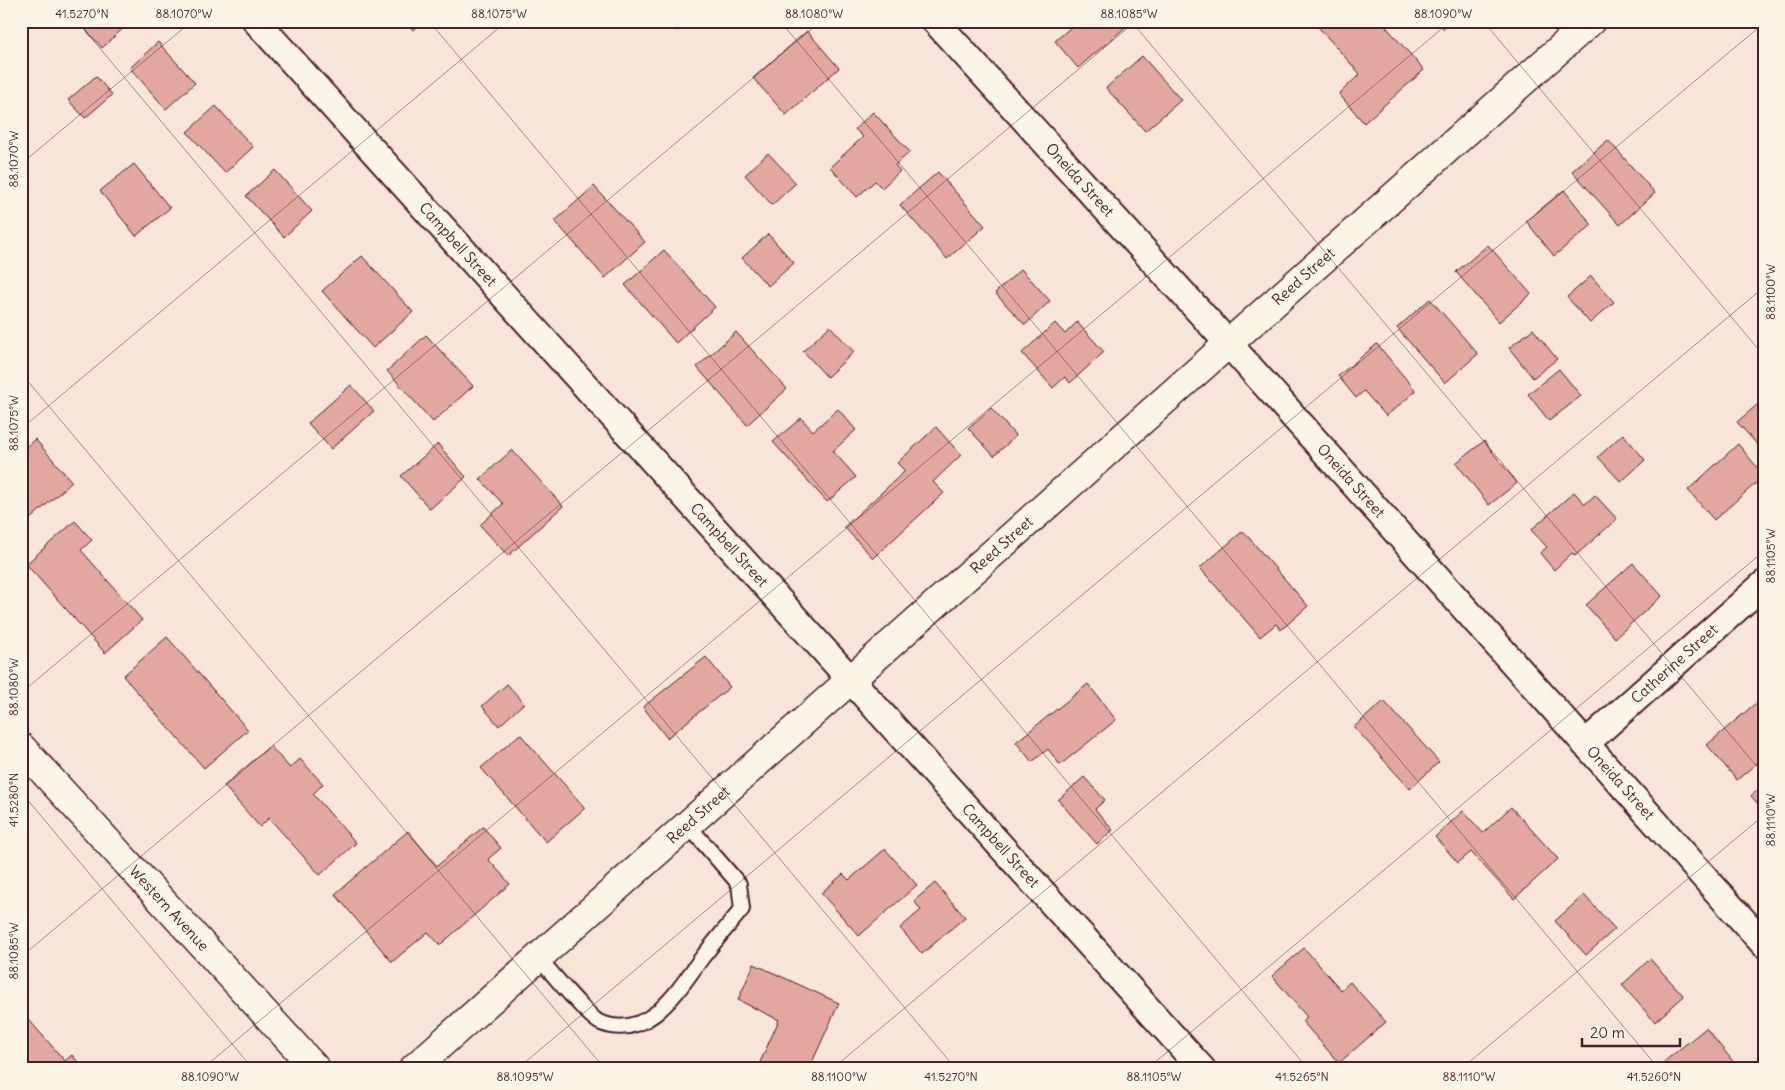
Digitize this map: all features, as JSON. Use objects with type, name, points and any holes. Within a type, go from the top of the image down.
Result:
[{"type":"street","name":"Campbell Street","points":[[256,21],[1202,1069]]},
{"type":"street","name":"Oneida Street","points":[[935,21],[1228,343],[1764,944]]},
{"type":"street","name":"Reed Street","points":[[413,1069],[1591,21]]},
{"type":"street","name":"Catherine Street","points":[[1585,744],[1764,584]]},
{"type":"street","name":"Western Avenue","points":[[21,747],[316,1069]]},
{"type":"lane","points":[[538,957],[600,1023],[626,1026],[655,1015],[681,989],[701,960],[742,909],[739,884],[687,824]]},
{"type":"building","points":[[78,21],[129,21],[130,22],[102,48]]},
{"type":"building","points":[[405,21],[422,21],[413,30]]},
{"type":"building","points":[[669,21],[689,21],[677,31]]},
{"type":"building","points":[[1078,21],[1123,21],[1127,26],[1078,68],[1055,41]]},
{"type":"building","points":[[1313,21],[1381,21],[1424,70],[1364,123],[1339,94],[1360,74]]},
{"type":"building","points":[[1437,21],[1453,21],[1444,29]]},
{"type":"building","points":[[807,31],[839,68],[786,115],[753,78]]},
{"type":"building","points":[[158,42],[195,83],[166,109],[130,68]]},
{"type":"building","points":[[1142,56],[1181,100],[1145,131],[1106,88]]},
{"type":"building","points":[[96,76],[112,95],[85,118],[68,100]]},
{"type":"building","points":[[216,106],[253,147],[225,173],[187,132]]},
{"type":"building","points":[[873,112],[910,152],[895,165],[900,171],[882,188],[875,181],[857,197],[830,167],[863,137],[855,129]]},
{"type":"building","points":[[1608,140],[1655,193],[1620,225],[1572,171]]},
{"type":"building","points":[[768,153],[796,183],[772,205],[745,175]]},
{"type":"building","points":[[134,164],[170,208],[136,236],[100,191]]},
{"type":"building","points":[[275,170],[312,211],[284,237],[246,196]]},
{"type":"building","points":[[938,172],[985,226],[947,259],[900,205]]},
{"type":"building","points":[[594,186],[645,242],[605,278],[555,221]]},
{"type":"building","points":[[1564,190],[1592,225],[1554,256],[1526,221]]},
{"type":"building","points":[[768,234],[794,263],[768,286],[742,258]]},
{"type":"building","points":[[1488,245],[1531,294],[1499,322],[1456,272]]},
{"type":"building","points":[[664,250],[715,307],[676,343],[625,285]]},
{"type":"building","points":[[362,256],[413,312],[373,348],[322,291]]},
{"type":"building","points":[[1021,269],[1050,301],[1025,325],[995,293]]},
{"type":"building","points":[[1591,276],[1614,302],[1590,323],[1567,297]]},
{"type":"building","points":[[1430,299],[1478,354],[1445,383],[1397,328]]},
{"type":"building","points":[[1077,322],[1104,352],[1070,383],[1065,377],[1053,388],[1022,353],[1055,323],[1065,334]]},
{"type":"building","points":[[830,326],[854,352],[827,377],[803,351]]},
{"type":"building","points":[[1533,329],[1557,359],[1533,378],[1509,348]]},
{"type":"building","points":[[736,332],[787,389],[747,425],[697,367]]},
{"type":"building","points":[[426,335],[473,386],[433,422],[387,371]]},
{"type":"building","points":[[1377,344],[1416,391],[1386,416],[1364,391],[1356,398],[1338,376]]},
{"type":"building","points":[[1559,369],[1581,396],[1549,421],[1528,394]]},
{"type":"building","points":[[351,385],[374,411],[331,449],[308,423]]},
{"type":"building","points":[[1764,399],[1764,452],[1737,422]]},
{"type":"building","points":[[991,408],[1016,436],[994,456],[968,428]]},
{"type":"building","points":[[838,409],[856,430],[833,451],[856,477],[827,502],[773,442],[801,418],[813,431]]},
{"type":"building","points":[[936,427],[961,455],[933,482],[944,493],[873,558],[844,527],[905,471],[897,463]]},
{"type":"building","points":[[1623,434],[1645,460],[1621,482],[1598,457]]},
{"type":"building","points":[[35,439],[72,482],[21,527],[21,451]]},
{"type":"building","points":[[1484,441],[1517,483],[1489,505],[1456,463]]},
{"type":"building","points":[[438,444],[466,477],[430,509],[401,476]]},
{"type":"building","points":[[1738,444],[1764,476],[1714,520],[1688,490]]},
{"type":"building","points":[[512,450],[563,506],[508,556],[480,525],[503,504],[480,479]]},
{"type":"building","points":[[1574,492],[1585,504],[1595,495],[1617,519],[1575,556],[1572,553],[1554,570],[1540,553],[1547,547],[1531,530]]},
{"type":"building","points":[[75,521],[92,540],[81,550],[142,620],[105,653],[26,564]]},
{"type":"building","points":[[1243,531],[1308,606],[1281,630],[1276,624],[1260,637],[1200,568]]},
{"type":"building","points":[[1633,563],[1662,596],[1615,638],[1586,605]]},
{"type":"building","points":[[167,637],[248,730],[204,768],[123,676]]},
{"type":"building","points":[[706,657],[730,687],[667,738],[643,707]]},
{"type":"building","points":[[507,684],[524,703],[499,726],[482,706]]},
{"type":"building","points":[[1088,684],[1116,720],[1060,765],[1048,749],[1032,762],[1016,742]]},
{"type":"building","points":[[1764,696],[1764,757],[1737,780],[1707,745]]},
{"type":"building","points":[[1384,701],[1439,762],[1410,789],[1354,727]]},
{"type":"building","points":[[520,734],[585,808],[546,842],[481,768]]},
{"type":"building","points":[[270,746],[290,768],[300,759],[323,784],[313,794],[356,843],[320,875],[269,818],[260,827],[224,786]]},
{"type":"building","points":[[1084,777],[1105,800],[1095,809],[1113,830],[1097,844],[1058,800]]},
{"type":"building","points":[[1764,784],[1764,811],[1751,796]]},
{"type":"building","points":[[1511,807],[1558,859],[1514,899],[1471,852],[1458,863],[1435,837],[1463,811],[1483,833]]},
{"type":"building","points":[[483,827],[501,848],[488,859],[510,884],[440,945],[428,932],[392,962],[335,894],[408,831],[437,866]]},
{"type":"building","points":[[885,849],[917,885],[859,936],[821,893],[843,874],[849,880]]},
{"type":"building","points":[[935,883],[965,917],[922,954],[900,928],[921,910],[914,901]]},
{"type":"building","points":[[1584,895],[1615,929],[1586,955],[1555,921]]},
{"type":"building","points":[[1304,948],[1341,990],[1350,982],[1386,1022],[1339,1063],[1302,1021],[1307,1017],[1272,976]]},
{"type":"building","points":[[1650,959],[1684,996],[1655,1022],[1622,985]]},
{"type":"building","points":[[754,964],[839,1003],[809,1069],[757,1069],[779,1020],[738,1000]]},
{"type":"building","points":[[21,1011],[65,1061],[72,1055],[84,1069],[24,1069],[21,1066]]},
{"type":"building","points":[[1706,1028],[1739,1069],[1663,1069],[1660,1065]]}]
